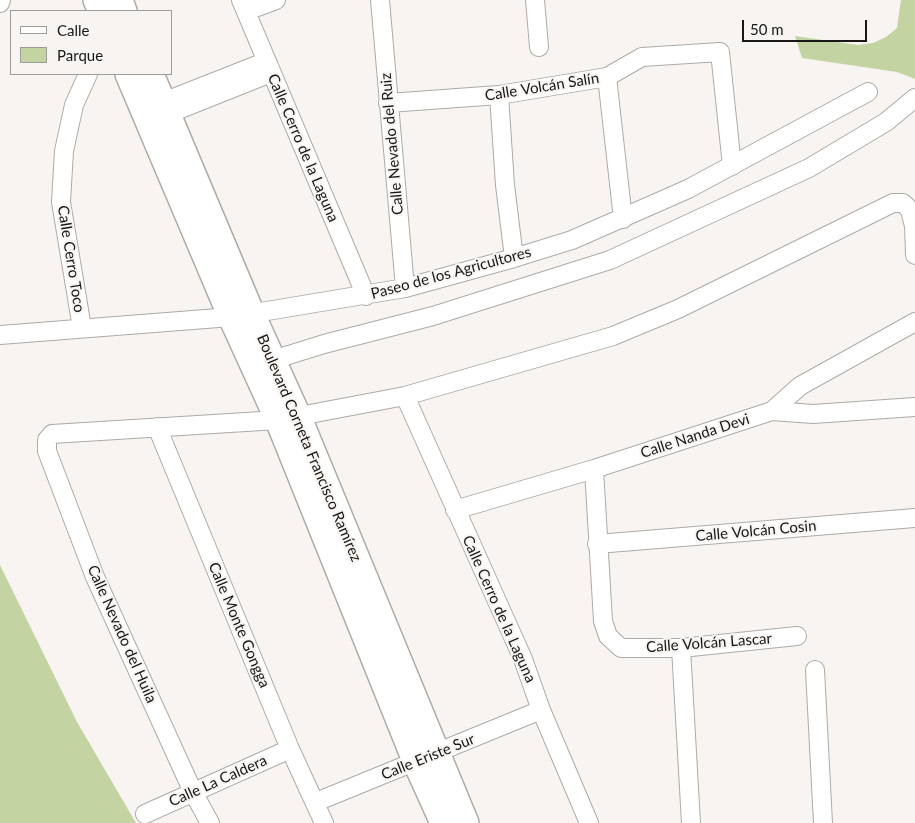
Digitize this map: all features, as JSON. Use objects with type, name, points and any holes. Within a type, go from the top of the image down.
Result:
[{"type":"street","points":[[244,6],[276,0]]},
{"type":"street","name":"Calle Nevado del Ruiz","points":[[380,0],[405,288]]},
{"type":"street","points":[[535,0],[539,46]]},
{"type":"street","name":"Calle Cerro de la Laguna","points":[[244,6],[366,296]]},
{"type":"street","name":"Calle Volcán Salín","points":[[388,103],[498,95],[607,77],[642,56],[720,52],[732,166]]},
{"type":"street","points":[[155,112],[269,67]]},
{"type":"street","name":"Calle Cerro Toco","points":[[82,328],[61,202],[64,151],[74,105],[88,75]]},
{"type":"street","name":"Boulevard Corneta Francisco Ramírez","points":[[129,75],[155,112],[241,316],[288,419],[426,758],[443,823]]},
{"type":"street","name":"Boulevard Corneta Francisco Ramírez","points":[[150,75],[155,112]]},
{"type":"street","points":[[607,77],[623,219]]},
{"type":"street","name":"Paseo de los Agricultores","points":[[0,336],[241,316],[405,288],[514,258],[572,240],[688,190],[868,92]]},
{"type":"street","points":[[498,95],[505,185],[514,258]]},
{"type":"street","points":[[263,363],[324,344],[433,316],[610,260],[809,168],[886,122],[915,98]]},
{"type":"street","points":[[157,427],[288,419],[405,396],[613,336],[678,309],[893,203],[903,203],[910,210],[914,226],[915,255]]},
{"type":"street","name":"Calle Nanda Devi","points":[[455,510],[594,469],[772,411],[800,386],[915,322]]},
{"type":"street","name":"Calle Cerro de la Laguna","points":[[405,396],[523,659],[541,710],[589,823]]},
{"type":"street","points":[[772,411],[813,414],[915,407]]},
{"type":"street","name":"Calle Nevado del Huila","points":[[157,427],[52,434],[47,440],[47,451],[95,577],[193,792],[210,823]]},
{"type":"street","name":"Calle Monte Gongga","points":[[157,427],[290,748],[324,823]]},
{"type":"street","points":[[594,469],[597,544]]},
{"type":"street","name":"Calle Volcán Cosin","points":[[597,544],[915,518]]},
{"type":"street","name":"Calle Volcán Lascar","points":[[597,544],[603,620],[608,636],[621,648],[681,648],[797,636]]},
{"type":"street","points":[[681,648],[691,823]]},
{"type":"street","points":[[815,670],[823,823]]},
{"type":"street","name":"Calle Eriste Sur","points":[[316,802],[541,710]]},
{"type":"street","name":"Calle La Caldera","points":[[145,814],[290,748]]},
{"type":"street","name":"Boulevard Corneta Francisco Ramírez","points":[[426,758],[466,823]]},
{"type":"green space","points":[[901,0],[915,0],[915,79],[897,72],[802,58],[795,36],[858,45],[873,43],[886,37],[897,28]]},
{"type":"green space","points":[[0,565],[77,722],[136,823],[0,823]]}]
